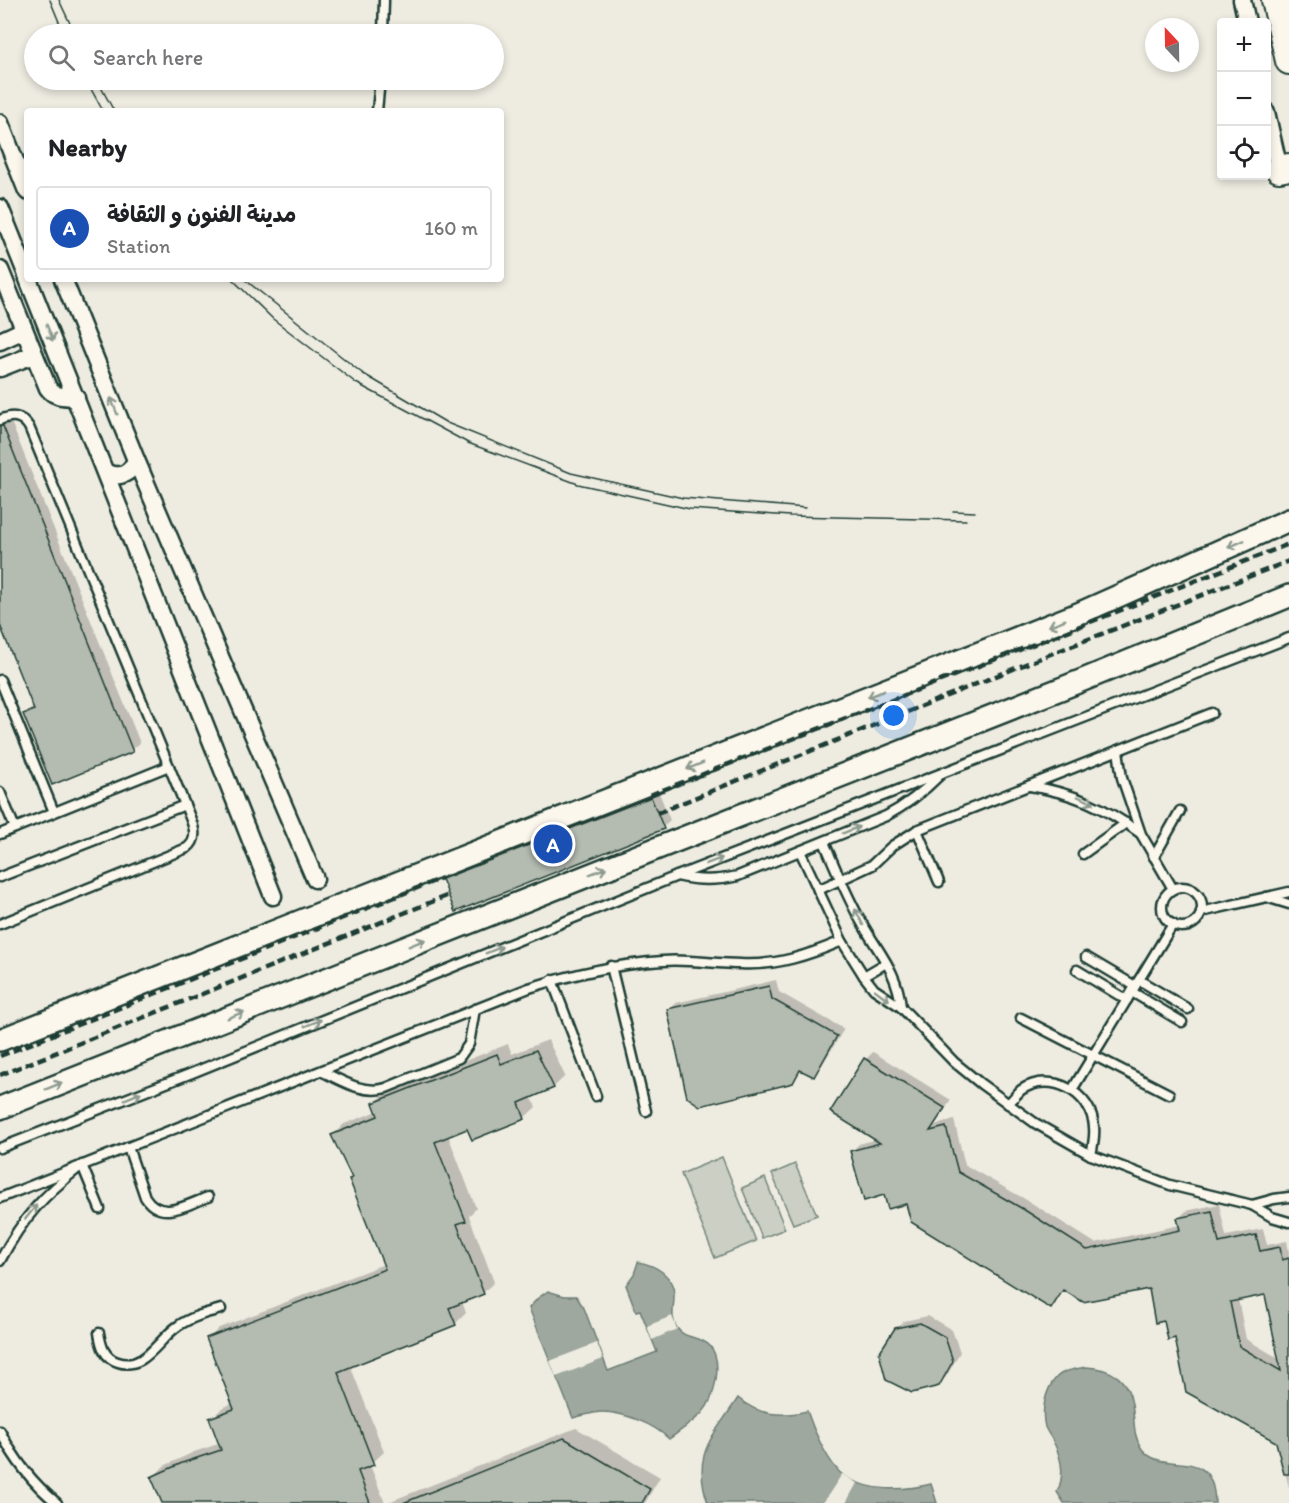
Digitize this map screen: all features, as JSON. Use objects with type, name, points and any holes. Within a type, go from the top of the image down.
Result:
[{"type":"main road","points":[[1275,0],[1289,61]]},
{"type":"street","points":[[1242,0],[1246,18]]},
{"type":"street","points":[[0,123],[24,184]]},
{"type":"street","points":[[1270,126],[1284,168]]},
{"type":"street","points":[[0,164],[6,160],[10,150]]},
{"type":"street","points":[[0,208],[24,267]]},
{"type":"street","points":[[0,270],[33,355],[50,391],[58,396],[76,397]]},
{"type":"street","points":[[30,282],[273,896]]},
{"type":"street","points":[[64,282],[136,460],[315,879]]},
{"type":"street","points":[[0,341],[24,330]]},
{"type":"street","points":[[0,368],[33,355]]},
{"type":"street","points":[[107,474],[119,476],[125,474],[130,471],[136,460]]},
{"type":"street","points":[[0,1040],[1078,614],[1289,520]]},
{"type":"street","points":[[0,1108],[1083,680],[1289,596]]},
{"type":"lane","points":[[383,24],[384,0]]},
{"type":"lane","points":[[377,108],[379,90]]},
{"type":"lane","points":[[0,420],[13,416],[18,417],[23,419],[29,427],[169,766],[195,836],[194,843],[187,848],[0,924]]},
{"type":"lane","points":[[0,1148],[192,1073],[677,876],[1289,638]]},
{"type":"lane","points":[[0,680],[54,812]]},
{"type":"lane","points":[[818,890],[873,865],[892,846],[917,830],[1212,713]]},
{"type":"lane","points":[[1118,750],[1122,778],[1141,834],[1173,889]]},
{"type":"lane","points":[[0,834],[169,766]]},
{"type":"lane","points":[[677,876],[697,880],[717,880],[738,876],[886,816],[906,805],[941,773]]},
{"type":"lane","points":[[1029,786],[1076,796],[1099,806],[1141,834]]},
{"type":"lane","points":[[0,792],[15,828]]},
{"type":"lane","points":[[0,877],[184,805]]},
{"type":"lane","points":[[1154,857],[1180,811]]},
{"type":"lane","points":[[1083,854],[1126,823]]},
{"type":"lane","points":[[917,830],[939,882]]},
{"type":"lane","points":[[824,842],[862,922],[895,976],[900,991],[901,1007]]},
{"type":"lane","points":[[800,851],[842,941],[874,989],[901,1007],[954,1062],[1008,1104],[1035,1123],[1091,1155],[1170,1185],[1252,1205],[1272,1217],[1289,1222]]},
{"type":"lane","points":[[1186,887],[1197,894],[1202,906],[1201,912],[1194,923],[1182,927],[1165,918],[1162,905],[1173,889],[1186,887]]},
{"type":"lane","points":[[1201,912],[1289,892]]},
{"type":"lane","points":[[1266,897],[1289,904]]},
{"type":"lane","points":[[1072,1090],[1173,924]]},
{"type":"lane","points":[[0,1198],[552,980],[611,966],[665,961],[774,963],[805,956],[842,941]]},
{"type":"lane","points":[[1086,957],[1182,1022]]},
{"type":"lane","points":[[864,976],[886,963]]},
{"type":"lane","points":[[611,966],[646,1111]]},
{"type":"lane","points":[[1077,970],[1188,1009]]},
{"type":"lane","points":[[552,980],[596,1096]]},
{"type":"lane","points":[[321,1071],[362,1089],[374,1091],[386,1088],[459,1058],[469,1044],[475,1010]]},
{"type":"lane","points":[[1021,1018],[1169,1094]]},
{"type":"lane","points":[[1008,1104],[1022,1090],[1034,1085],[1053,1084],[1072,1090],[1081,1097],[1092,1115],[1094,1137],[1091,1155]]},
{"type":"lane","points":[[128,1147],[145,1197],[156,1209],[165,1212],[173,1211],[208,1197]]},
{"type":"lane","points":[[82,1165],[100,1209]]},
{"type":"lane","points":[[0,1261],[14,1234],[34,1207],[82,1165]]},
{"type":"lane","points":[[1252,1205],[1274,1198],[1289,1197]]},
{"type":"lane","points":[[99,1333],[105,1354],[114,1361],[124,1364],[135,1363],[145,1358],[166,1334],[179,1325],[199,1315],[221,1309]]},
{"type":"lane","points":[[0,1431],[10,1451],[30,1478],[57,1503]]},
{"type":"shaded area","points":[[722,1157],[756,1241],[715,1258],[681,1174]]},
{"type":"shaded area","points":[[795,1164],[817,1215],[793,1224],[772,1174]]},
{"type":"shaded area","points":[[765,1178],[785,1229],[762,1238],[742,1188]]},
{"type":"shaded area","points":[[638,1262],[658,1269],[668,1277],[673,1290],[673,1317],[677,1328],[680,1332],[709,1345],[716,1360],[716,1379],[707,1407],[669,1439],[647,1424],[619,1414],[599,1412],[573,1418],[529,1308],[548,1291],[564,1296],[576,1296],[584,1308],[608,1371],[657,1352],[640,1310],[636,1311],[626,1285],[634,1274]]},
{"type":"shaded area","points":[[1086,1367],[1110,1372],[1122,1381],[1130,1395],[1135,1433],[1142,1449],[1151,1457],[1162,1461],[1197,1466],[1206,1472],[1212,1484],[1215,1503],[1064,1503],[1057,1492],[1062,1468],[1057,1449],[1045,1427],[1043,1414],[1045,1401],[1049,1388],[1059,1375]]},
{"type":"shaded area","points":[[738,1398],[762,1412],[771,1414],[807,1411],[827,1455],[844,1476],[864,1485],[886,1489],[931,1484],[937,1503],[708,1503],[703,1486],[703,1458],[713,1435]]},
{"type":"pier","points":[[672,1316],[677,1329],[652,1340],[647,1326]]},
{"type":"pier","points":[[597,1343],[603,1359],[556,1377],[550,1361]]},
{"type":"pier","points":[[842,1474],[857,1483],[846,1503],[823,1503]]},
{"type":"building","points":[[0,426],[3,426],[133,752],[52,785],[23,714],[34,710],[0,625]]},
{"type":"building","points":[[651,797],[664,829],[455,912],[442,879]]},
{"type":"building","points":[[769,986],[772,999],[837,1036],[814,1077],[800,1070],[793,1083],[700,1106],[687,1097],[667,1009]]},
{"type":"building","points":[[536,1050],[554,1088],[519,1103],[525,1119],[472,1140],[467,1129],[435,1142],[466,1221],[457,1224],[484,1294],[449,1308],[456,1325],[338,1372],[374,1465],[358,1471],[370,1503],[162,1503],[151,1477],[182,1463],[221,1450],[209,1418],[234,1409],[206,1338],[385,1269],[349,1179],[352,1178],[331,1135],[378,1116],[373,1103],[497,1054],[501,1064]]},
{"type":"building","points":[[864,1058],[945,1108],[930,1131],[946,1127],[958,1172],[1023,1209],[1087,1250],[1180,1230],[1177,1218],[1212,1211],[1219,1243],[1256,1235],[1260,1251],[1280,1247],[1282,1260],[1289,1258],[1289,1474],[1284,1474],[1276,1442],[1186,1392],[1175,1338],[1168,1340],[1164,1321],[1155,1323],[1149,1289],[1083,1302],[1063,1290],[1051,1309],[911,1222],[906,1204],[888,1209],[884,1195],[864,1201],[850,1151],[880,1143],[830,1112]],"holes":[[[1265,1295],[1281,1371],[1239,1346],[1230,1302]]]},
{"type":"building","points":[[920,1323],[945,1337],[953,1361],[939,1386],[912,1393],[886,1380],[879,1353],[895,1328]]},
{"type":"building","points":[[564,1438],[650,1489],[642,1503],[403,1503]]},
{"type":"tram line","points":[[50,0],[60,24]]},
{"type":"tram line","points":[[59,0],[70,24]]},
{"type":"tram line","points":[[91,90],[101,108]]},
{"type":"tram line","points":[[102,90],[112,108]]},
{"type":"tram line","points":[[235,282],[273,319],[356,383],[468,443],[578,484],[690,509],[790,516],[966,520]]},
{"type":"tram line","points":[[248,282],[362,373],[447,423],[571,473],[683,498],[806,508]]},
{"type":"tram line","points":[[953,511],[975,512]]},
{"type":"railway","points":[[650,795],[1289,544]]},
{"type":"railway","points":[[657,813],[1048,655],[1289,561]]},
{"type":"railway","points":[[0,1056],[442,878]]},
{"type":"railway","points":[[0,1075],[449,895]]},
{"type":"place","name":"مدينة الفنون و الثقافة","points":[[553,844]]}]
